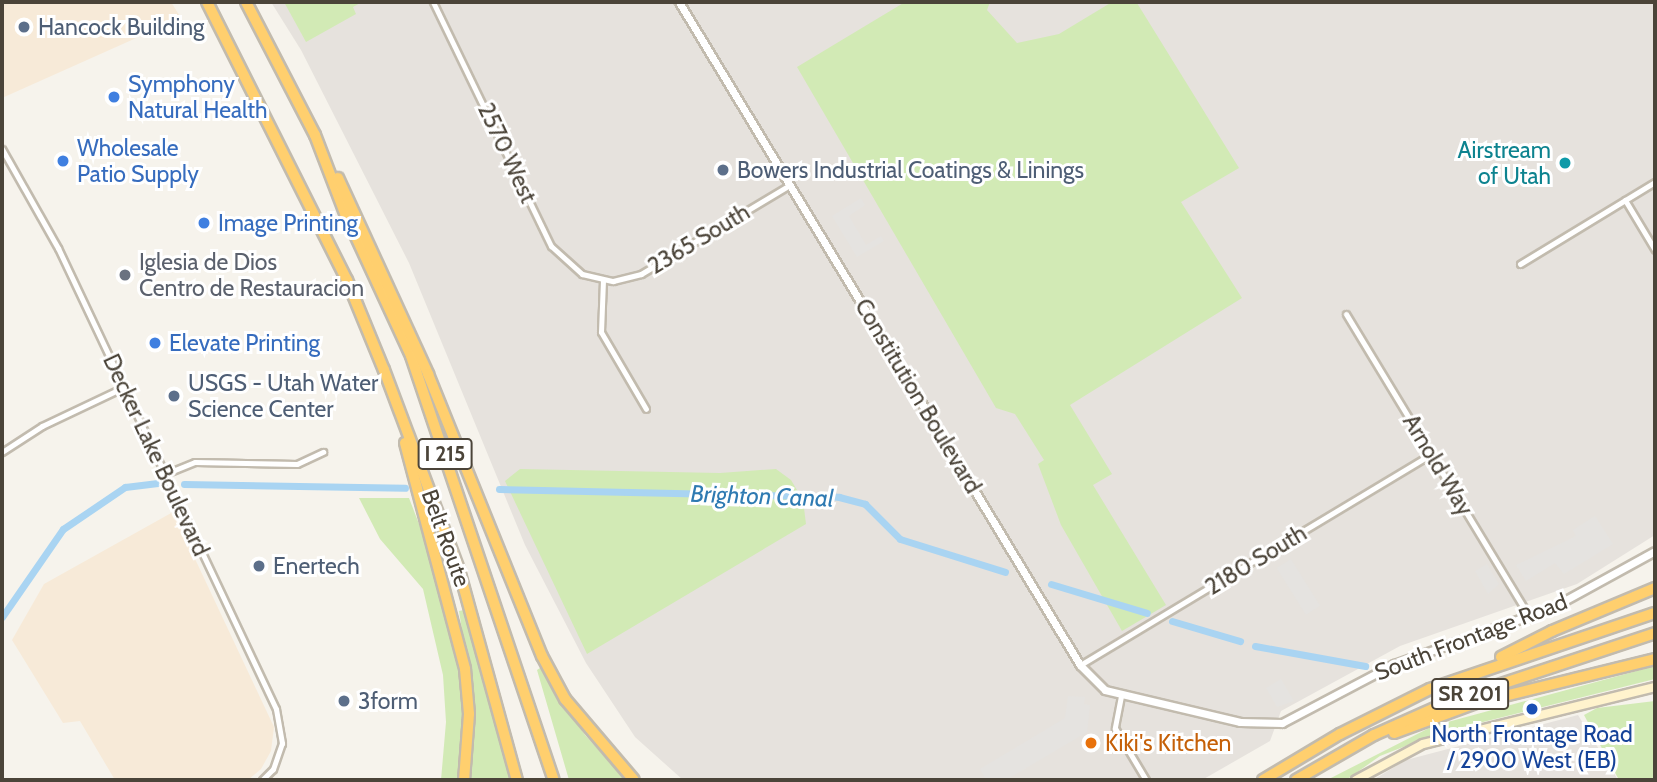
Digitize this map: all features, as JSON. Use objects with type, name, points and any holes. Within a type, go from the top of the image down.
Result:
[{"type":"highway","name":"Belt Route","points":[[207,2],[342,269],[384,370],[459,570],[517,780]]},
{"type":"highway","name":"Belt Route","points":[[246,2],[315,135],[345,213],[411,356],[554,780]]},
{"type":"highway","points":[[315,135],[428,374],[542,656],[565,699],[634,780]]},
{"type":"highway","points":[[384,370],[459,631],[470,715],[464,780]]},
{"type":"highway","points":[[1451,681],[1552,631],[1655,588]]},
{"type":"highway","name":"SR 201","points":[[1262,780],[1364,721],[1451,681],[1655,613]]},
{"type":"highway","name":"SR 201","points":[[1296,780],[1374,735],[1453,700],[1655,633]]},
{"type":"highway","points":[[1296,780],[1399,731],[1476,703],[1655,659]]},
{"type":"main road","points":[[1356,780],[1423,744],[1655,687]]},
{"type":"street","name":"2570 West","points":[[433,2],[551,246],[573,269],[603,281]]},
{"type":"street","name":"Constitution Boulevard","points":[[679,2],[1080,665],[1095,683],[1121,695]]},
{"type":"street","name":"Decker Lake Boulevard","points":[[2,149],[52,236],[276,709],[282,743],[273,769],[262,780]]},
{"type":"street","points":[[1520,264],[1655,182]]},
{"type":"street","name":"2365 South","points":[[603,281],[623,280],[648,271],[790,185]]},
{"type":"street","points":[[1625,200],[1655,250]]},
{"type":"street","points":[[603,281],[601,332],[646,409]]},
{"type":"street","name":"Arnold Way","points":[[1346,314],[1529,616]]},
{"type":"street","points":[[2,452],[42,426],[124,387]]},
{"type":"street","points":[[165,474],[195,462],[297,464],[323,452]]},
{"type":"street","name":"2180 South","points":[[1080,665],[1431,454]]},
{"type":"street","name":"South Frontage Road","points":[[1121,695],[1251,724],[1282,723],[1394,664],[1529,616],[1593,588],[1655,551]]},
{"type":"street","points":[[1121,695],[1115,728],[1146,780]]},
{"type":"shaded area","points":[[2,2],[171,2],[181,18],[2,98]]},
{"type":"shaded area","points":[[271,2],[1655,2],[1655,535],[1577,584],[1400,646],[1281,711],[1270,741],[1202,780],[683,780],[635,737],[586,663],[525,545],[409,263],[301,50]]},
{"type":"shaded area","points":[[861,198],[865,205],[849,216],[866,245],[881,236],[884,241],[857,257],[832,216]]},
{"type":"shaded area","points":[[173,512],[274,727],[271,751],[261,769],[248,780],[115,780],[80,721],[63,723],[12,640],[44,584]]},
{"type":"shaded area","points":[[1595,516],[1613,544],[1564,574],[1555,563],[1526,581],[1516,565],[1576,536],[1573,530]]},
{"type":"shaded area","points":[[1291,559],[1320,606],[1306,615],[1277,568]]},
{"type":"shaded area","points":[[1487,564],[1499,584],[1488,594],[1475,571]]},
{"type":"shaded area","points":[[1281,679],[1294,701],[1277,707],[1266,688]]},
{"type":"shaded area","points":[[1068,696],[1085,697],[1084,704],[1090,705],[1087,732],[1006,780],[986,780],[980,769],[1065,718]]},
{"type":"shaded area","points":[[1578,715],[1618,780],[1373,780],[1406,760]]},
{"type":"green space","points":[[284,2],[362,2],[353,7],[356,14],[306,42]]},
{"type":"green space","points":[[905,2],[990,2],[987,10],[1017,43],[1059,34],[1112,2],[1137,3],[1239,168],[1181,202],[1242,298],[1070,405],[1112,474],[1093,485],[1166,605],[1122,631],[1061,525],[1038,464],[1044,460],[1015,414],[996,408],[797,67]]},
{"type":"green space","points":[[520,469],[720,473],[776,469],[791,480],[803,500],[806,524],[587,654],[505,481]]},
{"type":"green space","points":[[359,498],[409,498],[446,594],[466,697],[461,780],[441,780],[446,722],[443,675],[423,589],[380,539]]},
{"type":"green space","points":[[464,610],[513,780],[469,780],[475,714],[459,611]]},
{"type":"green space","points":[[1655,666],[1655,679],[1439,733],[1380,756],[1346,780],[1327,780],[1433,726]]},
{"type":"green space","points":[[540,668],[585,735],[626,780],[569,780],[537,670]]},
{"type":"green space","points":[[1655,701],[1655,780],[1619,780],[1584,715],[1597,708]]},
{"type":"waterway","name":"Brighton Canal","points":[[2,617],[63,529],[125,487],[158,483]]},
{"type":"waterway","name":"Brighton Canal","points":[[184,484],[405,488]]},
{"type":"waterway","name":"Brighton Canal","points":[[499,489],[839,497],[865,504],[900,539],[1005,572]]},
{"type":"waterway","name":"Brighton Canal","points":[[1051,584],[1147,613]]},
{"type":"waterway","name":"Brighton Canal","points":[[1172,621],[1240,641]]},
{"type":"waterway","name":"Brighton Canal","points":[[1255,646],[1365,666]]},
{"type":"place","name":"Hancock Building","points":[[24,27]]},
{"type":"place","name":"Symphony Natural Health","points":[[114,97]]},
{"type":"place","name":"Wholesale Patio Supply","points":[[63,161]]},
{"type":"place","name":"Airstream of Utah","points":[[1565,163]]},
{"type":"place","name":"Bowers Industrial Coatings & Linings","points":[[723,170]]},
{"type":"place","name":"Image Printing","points":[[204,223]]},
{"type":"place","name":"Iglesia de Dios Centro de Restauracion","points":[[125,275]]},
{"type":"place","name":"Elevate Printing","points":[[155,343]]},
{"type":"place","name":"USGS - Utah Water Science Center","points":[[174,396]]},
{"type":"place","name":"Enertech","points":[[259,566]]},
{"type":"place","name":"3form","points":[[344,701]]},
{"type":"place","name":"North Frontage Road / 2900 West (EB)","points":[[1532,709]]},
{"type":"place","name":"Kiki's Kitchen","points":[[1091,743]]}]
